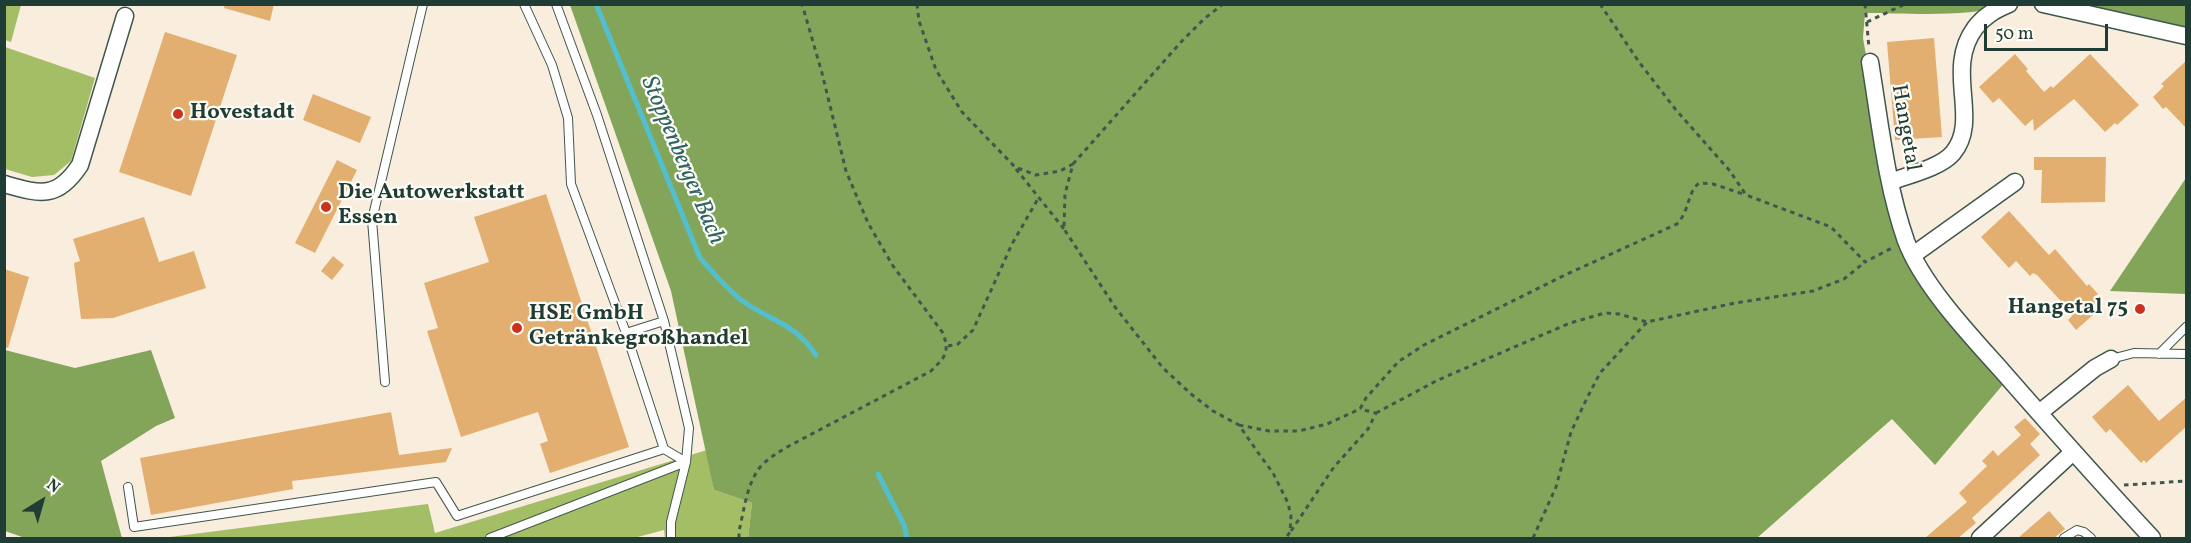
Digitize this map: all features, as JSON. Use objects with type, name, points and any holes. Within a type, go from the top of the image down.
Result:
[{"type":"street","points":[[1890,182],[1942,162],[1953,153],[1959,142],[1964,121],[1960,67],[1968,37],[1994,10],[2008,4]]},
{"type":"street","points":[[2043,4],[2187,36]]},
{"type":"street","points":[[4,184],[29,191],[50,192],[70,180],[80,165],[127,10]]},
{"type":"street","name":"Hangetal","points":[[1870,63],[1890,182],[1910,248],[1932,286],[2073,452],[2152,538]]},
{"type":"street","points":[[1910,248],[2015,182]]},
{"type":"street","points":[[2039,413],[2095,368],[2111,359]]},
{"type":"street","points":[[1980,538],[2073,452]]},
{"type":"lane","points":[[385,382],[372,220],[423,4]]},
{"type":"lane","points":[[524,4],[552,65],[568,117],[571,184],[626,333],[664,449],[686,462]]},
{"type":"lane","points":[[556,4],[597,115],[664,321],[689,428],[686,462],[671,522],[672,538]]},
{"type":"lane","points":[[626,333],[664,321]]},
{"type":"lane","points":[[2159,354],[2187,327]]},
{"type":"lane","points":[[2111,359],[2134,353],[2187,354]]},
{"type":"lane","points":[[128,486],[134,527],[436,482],[457,516],[664,449]]},
{"type":"lane","points":[[490,538],[686,462]]},
{"type":"lane","points":[[2064,538],[2077,530],[2085,532],[2091,538]]},
{"type":"path","points":[[740,538],[739,531],[752,482],[760,467],[789,446],[931,371],[944,358],[948,346],[943,333],[893,266],[868,223],[846,171],[802,4]]},
{"type":"path","points":[[917,4],[919,21],[936,70],[962,112],[1015,167],[1039,197],[1064,229],[1115,307],[1163,368],[1213,411],[1239,425],[1269,431],[1299,431],[1327,424],[1360,409],[1366,398],[1398,362],[1424,345],[1565,275],[1677,224],[1687,210],[1690,196],[1699,183],[1713,184],[1831,227],[1865,262]]},
{"type":"path","points":[[1015,167],[1036,175],[1060,171],[1073,164],[1181,42],[1223,4]]},
{"type":"path","points":[[1600,4],[1639,62],[1676,110],[1730,171],[1746,195]]},
{"type":"path","name":"Hangetal","points":[[1865,4],[1870,63]]},
{"type":"path","points":[[1867,22],[1905,4]]},
{"type":"path","points":[[1064,229],[1065,194],[1073,164]]},
{"type":"path","points":[[948,346],[958,344],[973,330],[1012,244],[1039,197]]},
{"type":"path","points":[[1286,538],[1334,467],[1368,429],[1376,413],[1438,380],[1570,323],[1605,313],[1647,322],[1735,303],[1813,291],[1844,279],[1865,262],[1910,248]]},
{"type":"path","points":[[1533,538],[1556,487],[1571,432],[1600,373],[1647,322]]},
{"type":"path","points":[[1360,409],[1376,413]]},
{"type":"path","points":[[1239,425],[1281,488],[1291,516],[1290,532]]},
{"type":"path","points":[[2104,486],[2187,481]]},
{"type":"green space","points":[[4,5],[21,5],[11,42],[5,40]]},
{"type":"green space","points":[[570,5],[2007,5],[1974,12],[1865,13],[1863,38],[1888,181],[1902,240],[2006,381],[1935,465],[1892,419],[1757,538],[748,538],[752,503],[714,490],[671,291]]},
{"type":"green space","points":[[2046,5],[2186,5],[2186,34]]},
{"type":"green space","points":[[5,47],[95,78],[71,161],[54,175],[32,177],[5,169]]},
{"type":"green space","points":[[2186,178],[2186,294],[2110,291]]},
{"type":"green space","points":[[5,350],[75,368],[151,350],[175,418],[156,426],[101,461],[122,538],[25,538],[5,531]]},
{"type":"green space","points":[[707,450],[714,490],[752,503],[748,538],[665,538],[664,530],[634,538],[162,538],[428,504],[435,533]]},
{"type":"building","points":[[225,4],[274,4],[270,21],[224,8]]},
{"type":"building","name":"Hovestadt","points":[[165,32],[237,55],[191,196],[119,172]]},
{"type":"building","points":[[1934,38],[1942,137],[1895,140],[1887,42]]},
{"type":"building","points":[[2015,54],[2044,92],[2051,86],[2053,88],[2090,54],[2139,105],[2117,125],[2115,123],[2105,132],[2074,99],[2034,131],[2033,119],[2025,126],[1999,98],[1993,103],[1979,87]]},
{"type":"building","points":[[2187,60],[2187,129],[2166,107],[2163,109],[2153,97],[2164,86],[2161,84]]},
{"type":"building","points":[[313,94],[371,117],[360,143],[303,120]]},
{"type":"building","points":[[2034,157],[2106,157],[2105,202],[2041,203],[2042,170],[2034,170]]},
{"type":"building","name":"Die Autowerkstatt Essen","points":[[337,160],[357,170],[315,253],[295,243]]},
{"type":"building","points":[[546,194],[629,447],[550,473],[540,444],[548,441],[538,412],[461,437],[427,331],[438,328],[424,283],[489,262],[474,217]]},
{"type":"building","points":[[2009,211],[2049,255],[2055,249],[2087,286],[2089,284],[2098,294],[2093,298],[2102,307],[2076,330],[2068,320],[2072,316],[2069,310],[2037,275],[2033,273],[2030,276],[2016,261],[2009,268],[1981,237]]},
{"type":"building","points":[[144,217],[159,262],[194,251],[206,288],[113,318],[81,319],[74,263],[80,261],[73,239]]},
{"type":"building","points":[[333,256],[344,265],[332,280],[321,271]]},
{"type":"building","points":[[4,269],[29,277],[8,348],[4,347]]},
{"type":"building","points":[[2128,385],[2159,421],[2187,397],[2187,426],[2146,463],[2144,460],[2141,463],[2110,429],[2106,433],[2092,417]]},
{"type":"building","points":[[391,412],[399,455],[452,448],[446,462],[292,481],[293,489],[151,515],[140,458]]},
{"type":"building","points":[[2025,418],[2040,434],[2030,444],[2040,455],[1972,518],[1976,523],[1958,538],[1925,538],[1967,502],[1959,493],[1987,466],[1982,461],[1993,450],[1998,456],[2021,435],[2014,427]]},
{"type":"building","points":[[2049,511],[2065,529],[2054,538],[2018,538]]},
{"type":"waterway","name":"Stoppenberger Bach","points":[[596,4],[700,258],[738,297],[791,329],[808,344],[816,355]]},
{"type":"waterway","name":"Stoppenberger Bach","points":[[878,474],[904,525],[907,538]]},
{"type":"place","name":"Hovestadt","points":[[178,114]]},
{"type":"place","name":"Die Autowerkstatt Essen","points":[[326,207]]},
{"type":"place","name":"Hangetal 75","points":[[2140,309]]},
{"type":"place","name":"HSE GmbH Getränkegroßhandel","points":[[517,328]]}]
